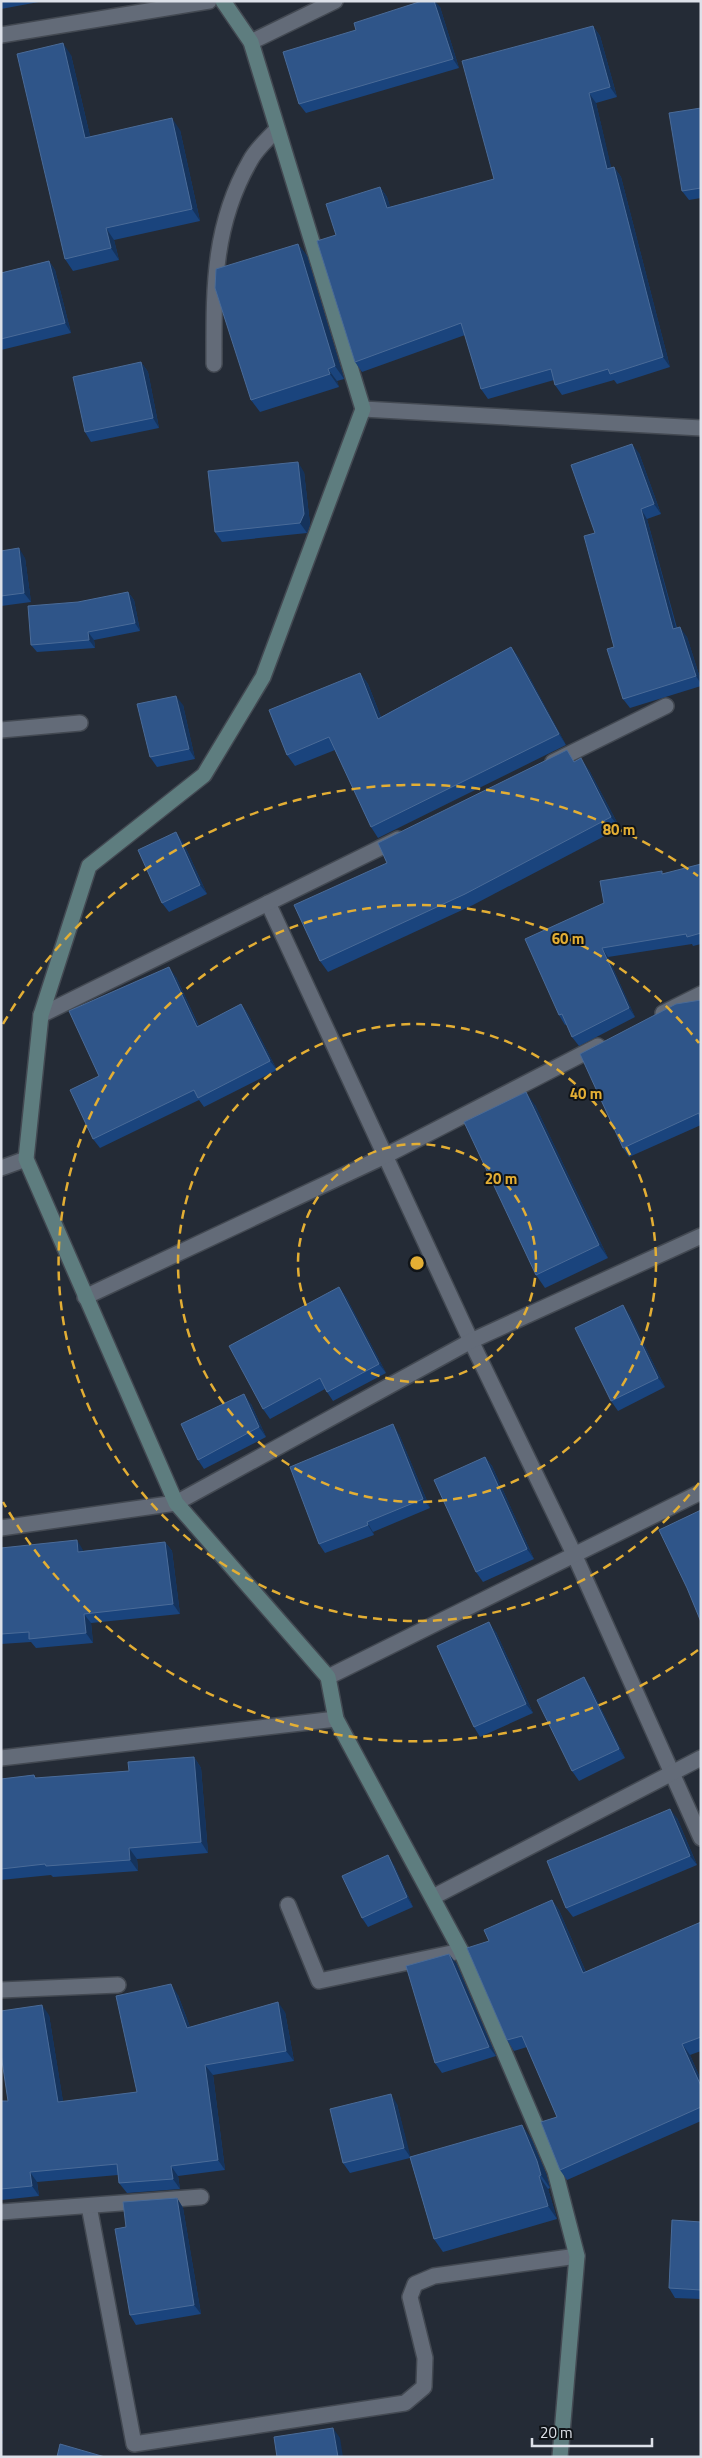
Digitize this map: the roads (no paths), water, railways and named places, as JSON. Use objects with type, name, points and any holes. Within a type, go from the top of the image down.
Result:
[{"type":"street","points":[[1,35],[209,1]]},
{"type":"street","points":[[223,1],[251,42],[363,408],[263,677],[204,775],[89,866],[41,1015],[26,1159],[176,1503],[328,1677],[336,1719],[461,1950],[555,2171],[577,2256],[560,2457]]},
{"type":"street","points":[[251,42],[335,1]]},
{"type":"street","points":[[214,364],[214,275],[224,220],[250,160],[277,130]]},
{"type":"street","points":[[363,408],[701,428]]},
{"type":"street","points":[[542,767],[666,706]]},
{"type":"street","points":[[1,730],[80,723]]},
{"type":"street","points":[[41,1015],[410,833]]},
{"type":"street","points":[[268,903],[471,1341],[574,1554],[701,1838]]},
{"type":"street","points":[[646,1021],[701,994]]},
{"type":"street","points":[[85,1296],[385,1156],[611,1039]]},
{"type":"street","points":[[1,1168],[26,1159]]},
{"type":"street","points":[[1,1528],[176,1503],[471,1341],[701,1236]]},
{"type":"street","points":[[328,1677],[701,1492]]},
{"type":"street","points":[[1,1758],[336,1719]]},
{"type":"street","points":[[434,1897],[701,1758]]},
{"type":"street","points":[[288,1905],[319,1981],[461,1950]]},
{"type":"street","points":[[1,1990],[118,1985]]},
{"type":"street","points":[[1,2212],[201,2197]]},
{"type":"street","points":[[89,2206],[134,2444],[405,2403],[424,2387],[425,2358],[410,2297],[415,2284],[434,2276],[577,2256]]}]
